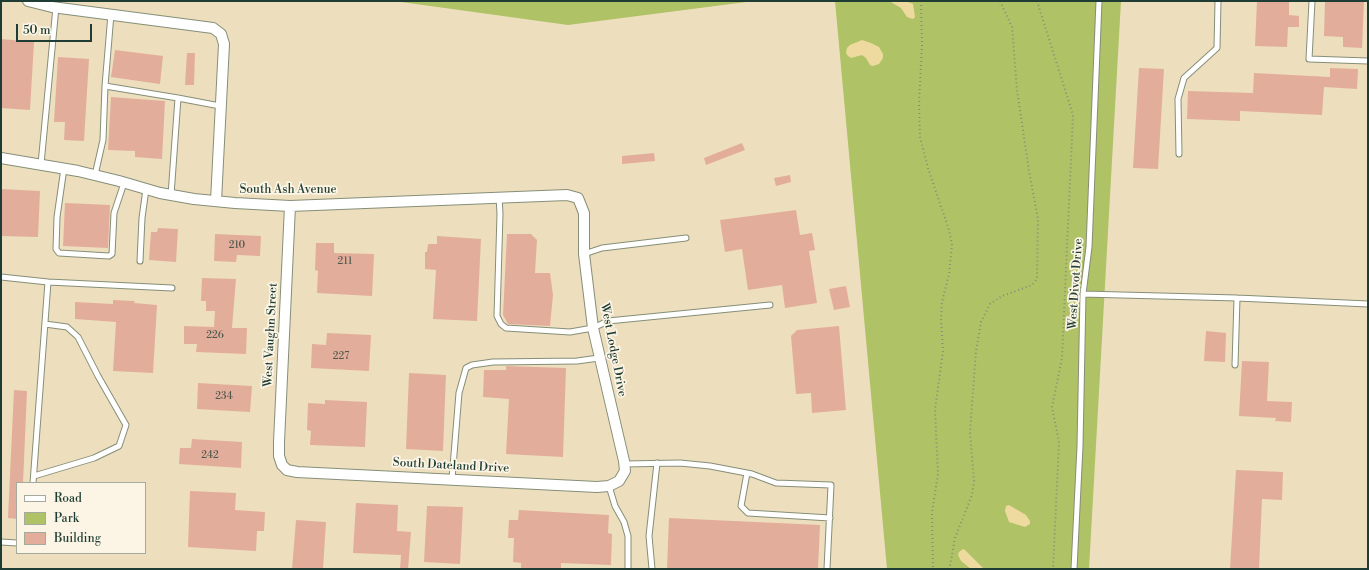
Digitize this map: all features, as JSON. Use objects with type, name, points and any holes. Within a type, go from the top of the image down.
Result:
[{"type":"street","points":[[28,1],[56,7],[213,28],[221,34],[224,44],[216,201]]},
{"type":"street","name":"South Ash Avenue","points":[[1,158],[64,168],[171,195],[216,201],[290,206],[567,195],[578,198]]},
{"type":"street","name":"West Lodge Drive","points":[[578,198],[584,213],[584,254],[593,328],[624,464],[625,471],[619,481]]},
{"type":"street","name":"West Vaughn Street","points":[[282,465],[279,456],[279,442],[290,206]]},
{"type":"street","name":"South Dateland Drive","points":[[282,465],[287,470],[297,472],[597,487],[609,486],[619,481]]},
{"type":"lane","name":"West Divot Drive","points":[[1074,569],[1080,446],[1083,294],[1089,247],[1099,1]]},
{"type":"lane","points":[[1179,154],[1178,99],[1184,78],[1217,48],[1218,1]]},
{"type":"lane","points":[[1312,1],[1309,59],[1368,61]]},
{"type":"lane","points":[[40,164],[56,7]]},
{"type":"lane","points":[[95,175],[103,140],[105,86],[111,14]]},
{"type":"lane","points":[[105,86],[220,106]]},
{"type":"lane","points":[[171,195],[178,98]]},
{"type":"lane","points":[[64,168],[57,217],[56,249],[59,253],[109,256],[112,254],[114,213],[124,182]]},
{"type":"lane","points":[[140,261],[142,218],[146,189]]},
{"type":"lane","points":[[499,197],[500,214],[497,316],[501,324],[506,328],[570,332],[593,328],[608,321],[770,305]]},
{"type":"lane","points":[[584,254],[602,248],[686,238]]},
{"type":"lane","points":[[1,277],[48,282],[172,288]]},
{"type":"lane","points":[[33,482],[48,282]]},
{"type":"lane","points":[[1083,294],[1237,298],[1368,304]]},
{"type":"lane","points":[[1235,365],[1237,298]]},
{"type":"lane","points":[[34,476],[94,458],[119,446],[126,425],[78,337],[67,327],[45,324]]},
{"type":"lane","points":[[452,479],[459,393],[466,368],[472,365],[493,362],[577,361],[599,358]]},
{"type":"lane","points":[[652,569],[649,536],[657,463]]},
{"type":"lane","points":[[624,464],[680,463],[710,466],[746,473],[776,483],[831,485],[828,569]]},
{"type":"lane","points":[[746,473],[741,506],[748,513],[830,518]]},
{"type":"lane","points":[[609,486],[615,506],[624,522],[628,536],[628,569]]},
{"type":"lane","points":[[1,542],[16,543]]},
{"type":"path","points":[[921,1],[922,45],[919,103],[920,137],[928,168],[949,230],[952,245],[949,274],[942,302],[941,320],[943,350],[936,410],[938,474],[932,512],[933,569]]},
{"type":"path","points":[[948,569],[950,566],[954,538],[972,495],[974,481],[970,432],[976,351],[981,322],[990,304],[1002,296],[1032,285],[1037,279],[1038,219],[1017,90],[1012,27],[1000,1]]},
{"type":"path","points":[[1037,1],[1073,115],[1062,358],[1052,407],[1059,442],[1053,569]]},
{"type":"green space","points":[[394,1],[754,1],[568,25]]},
{"type":"green space","points":[[835,1],[1121,1],[1089,569],[887,569]]},
{"type":"sand","points":[[889,1],[904,1],[913,4],[915,17],[913,19],[907,17],[901,8]]},
{"type":"sand","points":[[862,40],[879,47],[883,54],[883,58],[879,64],[873,66],[870,65],[866,58],[862,55],[851,58],[848,56],[846,53],[847,48],[850,45]]},
{"type":"sand","points":[[1009,505],[1026,515],[1030,521],[1030,524],[1025,527],[1009,522],[1005,511],[1006,506]]},
{"type":"sand","points":[[963,549],[984,569],[971,569],[961,561],[958,555]]},
{"type":"building","points":[[1257,1],[1289,1],[1289,15],[1299,16],[1299,27],[1288,27],[1287,47],[1255,46]]},
{"type":"building","points":[[1325,1],[1364,1],[1362,48],[1343,47],[1343,37],[1324,36]]},
{"type":"building","points":[[1,39],[34,42],[30,110],[1,108]]},
{"type":"building","points":[[115,50],[163,56],[160,84],[111,77]]},
{"type":"building","points":[[187,53],[195,53],[194,85],[185,85]]},
{"type":"building","points":[[58,57],[89,59],[84,141],[64,140],[65,122],[54,122]]},
{"type":"building","points":[[1139,68],[1164,69],[1158,169],[1133,168]]},
{"type":"building","points":[[1330,68],[1358,69],[1357,89],[1324,87],[1322,115],[1240,111],[1240,121],[1187,119],[1188,91],[1253,93],[1254,73],[1330,77]]},
{"type":"building","points":[[111,97],[165,101],[162,159],[135,157],[135,151],[108,150]]},
{"type":"building","points":[[742,143],[745,150],[706,165],[704,158]]},
{"type":"building","points":[[654,153],[655,161],[622,164],[622,156]]},
{"type":"building","points":[[790,175],[791,182],[776,186],[774,178]]},
{"type":"building","points":[[1,189],[40,191],[38,237],[1,236]]},
{"type":"building","points":[[65,203],[110,205],[108,248],[63,246]]},
{"type":"building","points":[[796,210],[800,235],[812,233],[815,250],[809,251],[817,303],[785,308],[782,285],[748,290],[742,249],[725,252],[720,220]]},
{"type":"building","points":[[158,228],[178,229],[176,262],[149,260],[151,232],[157,232]]},
{"type":"building","points":[[215,234],[261,236],[260,256],[237,255],[236,262],[214,261]]},
{"type":"building","points":[[507,234],[531,234],[537,240],[535,273],[550,273],[553,295],[550,326],[508,324],[503,315]]},
{"type":"building","points":[[437,236],[481,239],[477,321],[433,319],[436,270],[425,269],[425,252],[427,252],[428,244],[437,244]]},
{"type":"building","points":[[316,243],[334,243],[334,253],[374,254],[372,296],[317,293],[318,271],[315,270]]},
{"type":"building","points":[[202,278],[236,279],[232,328],[247,328],[246,354],[196,352],[197,344],[184,344],[184,326],[214,327],[215,311],[206,311],[206,301],[201,301]]},
{"type":"building","points":[[846,286],[850,307],[834,310],[829,289]]},
{"type":"building","points":[[113,300],[135,301],[134,303],[157,305],[153,373],[113,371],[116,322],[75,319],[75,302],[113,304]]},
{"type":"building","points":[[839,326],[846,410],[812,413],[811,393],[796,394],[791,336],[797,330]]},
{"type":"building","points":[[1206,331],[1226,333],[1225,362],[1204,361]]},
{"type":"building","points":[[327,333],[371,335],[369,371],[311,368],[312,344],[326,345]]},
{"type":"building","points":[[1242,361],[1269,362],[1267,401],[1292,402],[1291,422],[1275,421],[1276,418],[1239,416]]},
{"type":"building","points":[[506,366],[566,368],[563,457],[506,454],[509,399],[483,397],[484,370],[506,370]]},
{"type":"building","points":[[409,373],[446,375],[443,451],[406,449]]},
{"type":"building","points":[[198,383],[252,386],[250,412],[197,409]]},
{"type":"building","points":[[14,390],[27,391],[23,482],[16,482],[16,519],[8,518]]},
{"type":"building","points":[[325,400],[367,402],[365,447],[310,445],[311,431],[307,430],[308,403],[325,404]]},
{"type":"building","points":[[192,439],[242,442],[241,468],[179,464],[180,448],[191,448]]},
{"type":"building","points":[[1236,470],[1283,472],[1282,500],[1262,499],[1259,569],[1230,569]]},
{"type":"building","points":[[190,491],[236,493],[235,510],[265,512],[264,531],[257,531],[256,551],[188,547]]},
{"type":"building","points":[[356,503],[398,505],[397,531],[411,532],[408,569],[400,569],[401,555],[353,553]]},
{"type":"building","points":[[427,506],[463,507],[460,564],[424,562]]},
{"type":"building","points":[[519,510],[609,515],[608,533],[612,534],[611,565],[561,563],[561,569],[521,569],[521,563],[513,562],[514,538],[508,538],[509,520],[518,520]]},
{"type":"building","points":[[669,518],[820,525],[818,569],[667,569]]},
{"type":"building","points":[[296,520],[326,522],[323,569],[292,569]]}]
